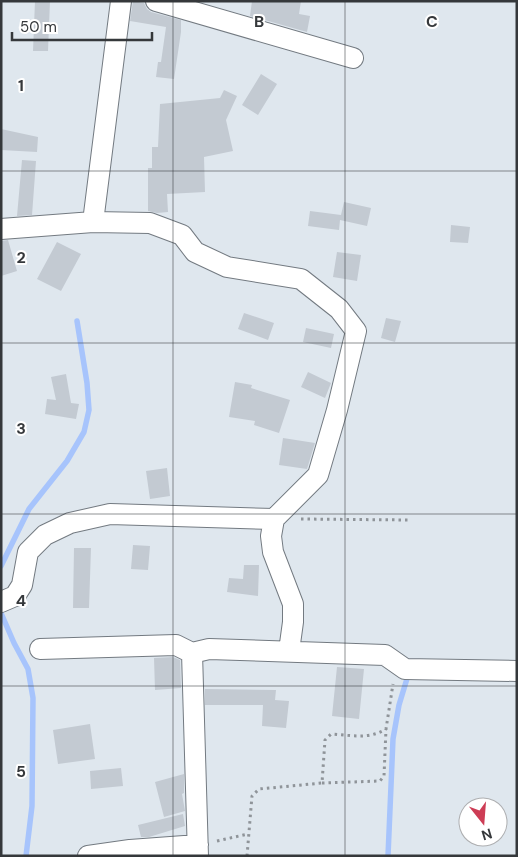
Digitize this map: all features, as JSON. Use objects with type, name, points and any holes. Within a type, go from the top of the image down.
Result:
[{"type":"street","points":[[93,222],[121,1]]},
{"type":"street","points":[[156,1],[353,58]]},
{"type":"street","points":[[1,229],[93,222],[150,223],[182,235],[195,252],[227,267],[301,279],[339,309],[356,331],[337,410],[318,475],[274,519],[273,552],[293,604],[293,622],[289,651]]},
{"type":"street","points":[[3,602],[15,596],[22,585],[28,552],[45,536],[70,523],[110,514],[274,519]]},
{"type":"street","points":[[40,649],[176,645],[192,653],[209,649],[386,655],[406,667],[517,671]]},
{"type":"street","points":[[88,856],[130,850],[198,851],[192,653]]},
{"type":"path","points":[[274,519],[408,520]]},
{"type":"path","points":[[248,856],[252,796],[258,789],[322,783],[380,781],[384,776],[386,729],[406,667]]},
{"type":"path","points":[[322,783],[325,740],[330,734],[367,736],[376,735],[386,729]]},
{"type":"path","points":[[198,851],[248,834]]},
{"type":"building","points":[[35,1],[50,1],[48,51],[33,51]]},
{"type":"building","points":[[133,1],[144,3],[151,12],[181,20],[174,79],[156,77],[158,62],[161,62],[166,27],[130,21]]},
{"type":"building","points":[[252,1],[301,1],[299,14],[310,16],[307,32],[250,16]]},
{"type":"building","points":[[261,74],[277,84],[258,115],[242,105]]},
{"type":"building","points":[[224,90],[237,96],[226,120],[233,151],[204,157],[205,192],[167,194],[168,212],[157,213],[148,211],[148,168],[152,168],[152,147],[158,147],[160,104],[220,98]]},
{"type":"building","points":[[1,129],[38,137],[37,152],[1,150]]},
{"type":"building","points":[[22,160],[36,161],[32,215],[17,216]]},
{"type":"building","points":[[344,202],[371,208],[367,226],[340,220],[339,230],[308,226],[310,211],[341,215]]},
{"type":"building","points":[[451,225],[470,227],[468,243],[450,242]]},
{"type":"building","points":[[8,240],[17,271],[1,276],[1,241]]},
{"type":"building","points":[[57,242],[81,254],[61,291],[37,279]]},
{"type":"building","points":[[337,252],[361,255],[357,281],[333,277]]},
{"type":"building","points":[[244,313],[274,323],[268,340],[238,329]]},
{"type":"building","points":[[386,318],[401,321],[395,342],[381,338]]},
{"type":"building","points":[[306,328],[334,334],[331,348],[303,342]]},
{"type":"building","points":[[308,372],[331,383],[325,398],[301,387]]},
{"type":"building","points":[[66,374],[71,403],[79,404],[76,419],[45,414],[47,399],[56,400],[51,377]]},
{"type":"building","points":[[235,382],[252,385],[251,388],[290,400],[279,433],[254,425],[255,421],[229,417]]},
{"type":"building","points":[[283,438],[315,443],[307,469],[279,465]]},
{"type":"building","points":[[167,468],[170,496],[150,499],[146,471]]},
{"type":"building","points":[[133,545],[150,546],[148,570],[131,569]]},
{"type":"building","points":[[74,548],[91,548],[89,608],[73,608]]},
{"type":"building","points":[[244,565],[259,565],[258,596],[227,592],[229,578],[243,579]]},
{"type":"building","points":[[173,657],[180,660],[181,688],[155,690],[154,658]]},
{"type":"building","points":[[337,667],[364,669],[359,719],[332,716]]},
{"type":"building","points":[[205,689],[276,690],[275,700],[289,701],[286,728],[262,726],[263,705],[205,705]]},
{"type":"building","points":[[90,724],[95,759],[58,764],[53,730]]},
{"type":"building","points":[[121,768],[123,786],[91,789],[90,771]]},
{"type":"building","points":[[184,774],[184,793],[182,794],[185,811],[164,817],[155,782]]},
{"type":"building","points":[[183,814],[185,826],[149,837],[141,837],[138,825]]},
{"type":"waterway","points":[[1,566],[29,509],[67,461],[84,432],[89,410],[87,383],[77,321]]},
{"type":"waterway","points":[[1,613],[28,669],[33,698],[32,806],[26,856]]},
{"type":"waterway","points":[[388,856],[393,739],[399,705],[409,672]]}]
